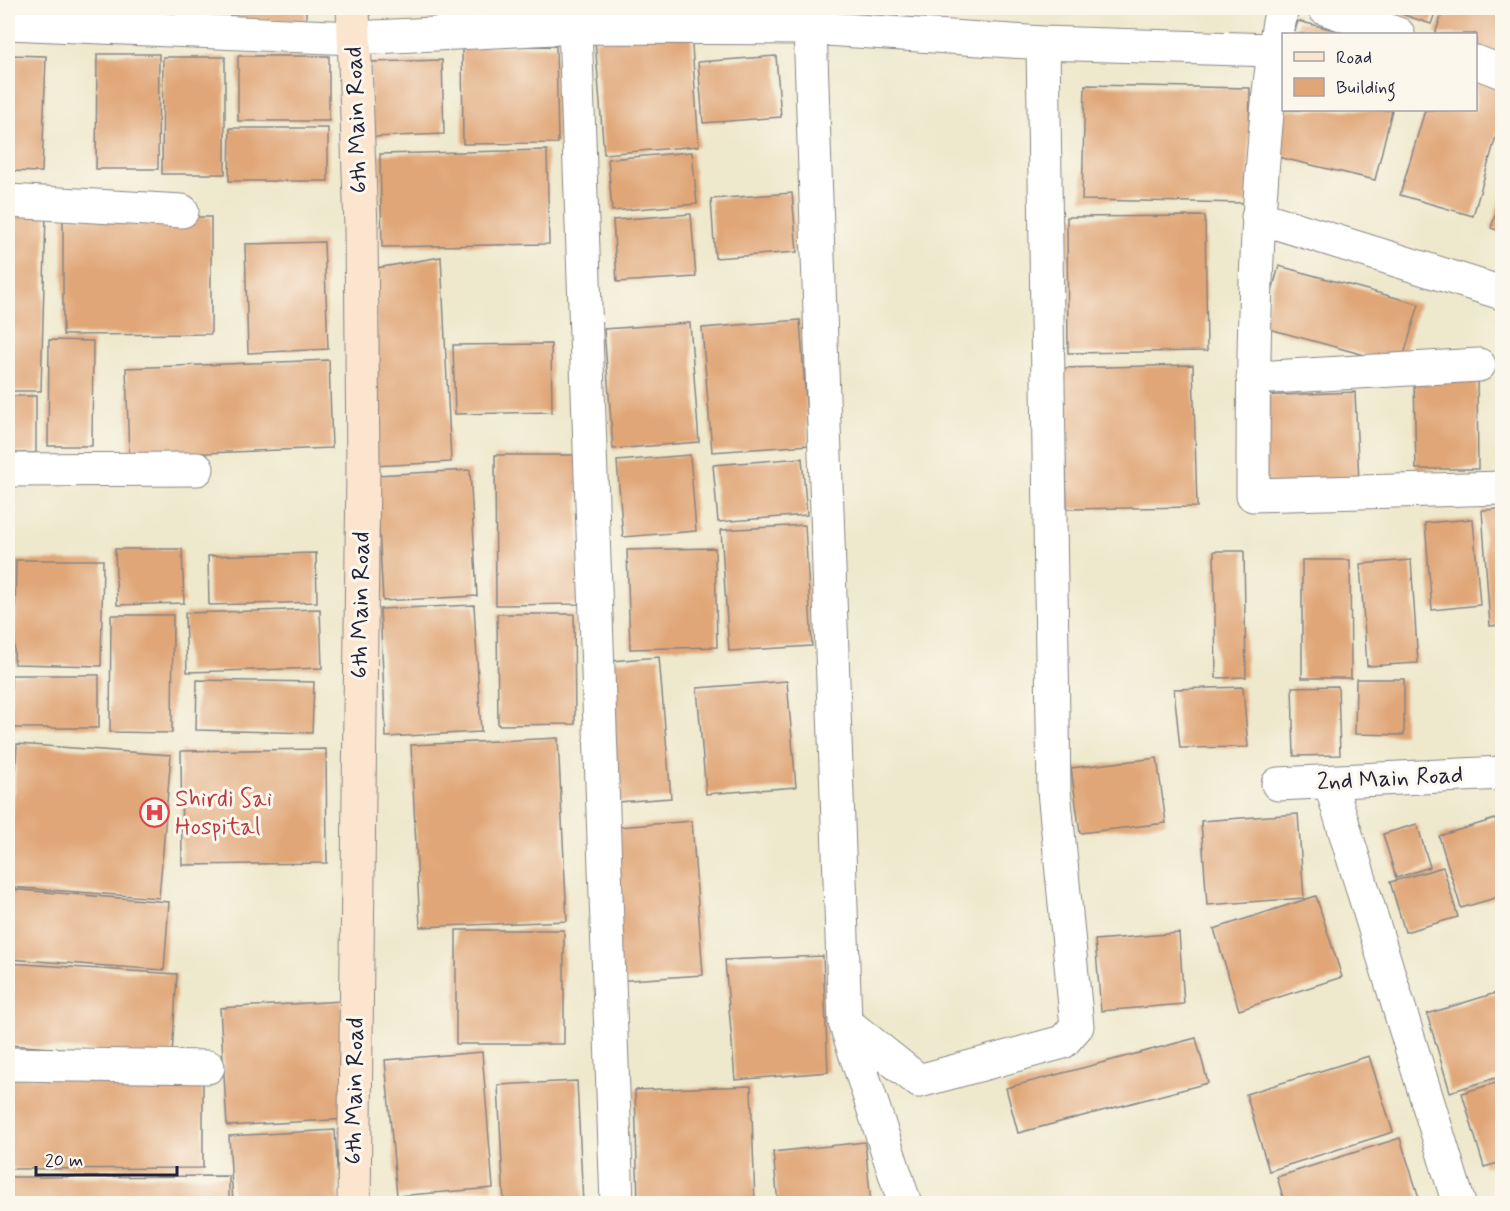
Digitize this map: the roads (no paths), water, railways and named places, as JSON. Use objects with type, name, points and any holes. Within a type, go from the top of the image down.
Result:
[{"type":"street","points":[[1282,8],[1273,50],[1258,216],[1253,378],[1253,495],[1503,488]]},
{"type":"street","points":[[1324,8],[1395,33]]},
{"type":"street","points":[[8,23],[353,23],[810,28],[1043,43],[1273,50]]},
{"type":"street","name":"6th Main Road","points":[[353,23],[361,227],[363,467],[354,1203]]},
{"type":"street","points":[[575,27],[617,1203]]},
{"type":"street","points":[[810,28],[845,1022],[905,1203]]},
{"type":"street","points":[[845,1022],[919,1081],[1063,1042],[1077,1026],[1054,791],[1043,43]]},
{"type":"street","points":[[1477,62],[1503,72]]},
{"type":"street","points":[[8,201],[182,211]]},
{"type":"street","points":[[1258,216],[1503,293]]},
{"type":"street","points":[[1253,378],[1479,365]]},
{"type":"street","points":[[8,470],[197,469]]},
{"type":"street","name":"2nd Main Road","points":[[1278,784],[1503,773]]},
{"type":"street","points":[[1330,782],[1459,1203]]},
{"type":"street","points":[[8,1064],[208,1067]]},
{"type":"place","name":"Shirdi Sai Hospital","points":[[154,813]]}]
